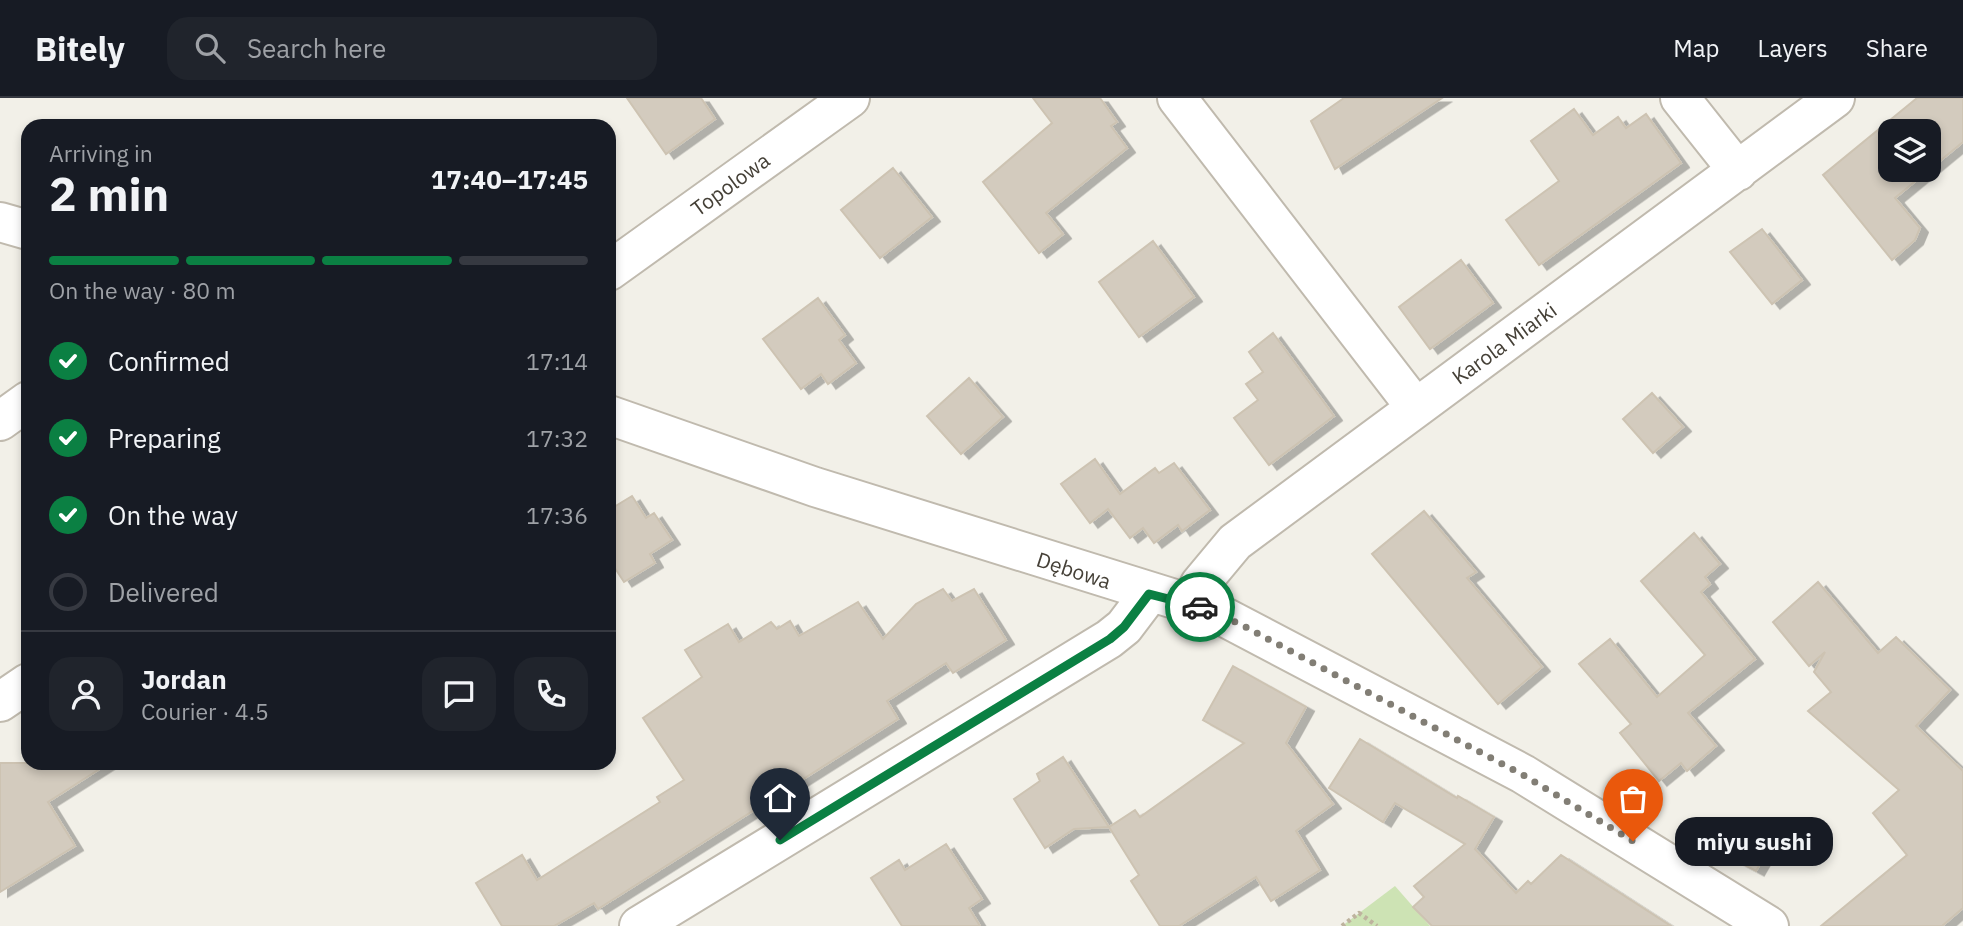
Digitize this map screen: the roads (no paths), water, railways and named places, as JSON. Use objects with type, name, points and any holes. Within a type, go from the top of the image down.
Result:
[{"type":"street","name":"Topolowa","points":[[616,266],[850,98]]},
{"type":"street","points":[[1177,98],[1416,408]]},
{"type":"street","points":[[1680,98],[1738,170]]},
{"type":"street","name":"Karola Miarki","points":[[1190,604],[1207,574],[1235,542],[1835,98]]},
{"type":"street","points":[[0,222],[21,228]]},
{"type":"street","points":[[0,421],[21,406]]},
{"type":"street","name":"Dębowa","points":[[616,417],[815,487],[1149,594],[1190,604],[1240,624],[1523,775],[1769,926]]},
{"type":"street","points":[[639,926],[1110,639],[1124,627],[1149,594]]},
{"type":"street","points":[[0,702],[21,688]]},
{"type":"place","name":"miyu sushi","points":[[1633,841]]}]
